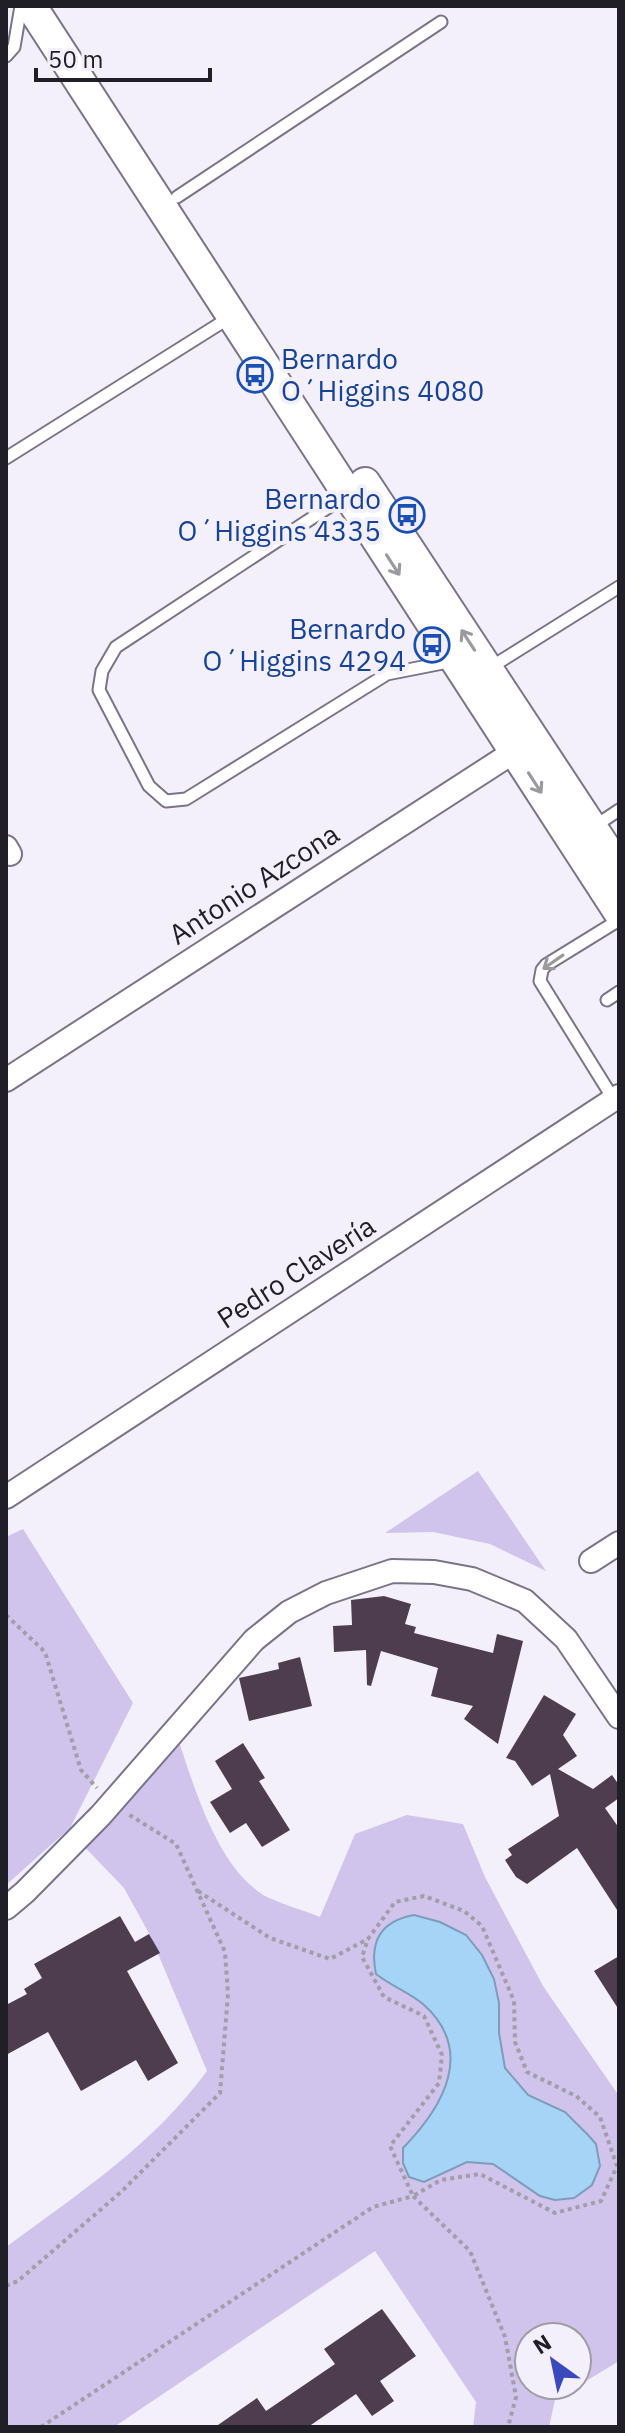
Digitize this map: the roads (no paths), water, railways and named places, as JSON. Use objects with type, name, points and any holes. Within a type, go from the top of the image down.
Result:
[{"type":"main road","points":[[31,6],[169,202],[471,671]]},
{"type":"main road","points":[[54,6],[232,316],[335,456],[348,494],[582,834],[619,912]]},
{"type":"main road","points":[[582,834],[619,869]]},
{"type":"street","name":"Antonio Azcona","points":[[6,1080],[524,746]]},
{"type":"street","name":"Pedro Clavería","points":[[6,1497],[617,1098]]},
{"type":"street","points":[[591,1561],[619,1543]]},
{"type":"street","points":[[6,1908],[111,1803],[254,1640],[289,1612],[314,1599],[392,1571],[434,1572],[472,1579],[525,1601],[566,1639],[619,1717]]},
{"type":"lane","points":[[6,56],[14,47],[21,6]]},
{"type":"lane","points":[[169,202],[441,22]]},
{"type":"lane","points":[[6,458],[232,316]]},
{"type":"lane","points":[[348,494],[116,647],[102,671],[99,690],[149,786],[166,801],[186,799],[387,674],[471,671],[619,587]]},
{"type":"lane","points":[[582,834],[619,810]]},
{"type":"lane","points":[[617,1098],[541,988],[542,970],[619,920]]},
{"type":"lane","points":[[607,1000],[619,992]]},
{"type":"lane","points":[[566,1026],[578,1019]]},
{"type":"lane","points":[[587,1058],[599,1051]]},
{"type":"water","points":[[414,1915],[440,1922],[466,1935],[482,1955],[494,1979],[499,2003],[499,2033],[505,2068],[528,2095],[565,2112],[596,2144],[600,2166],[592,2185],[574,2198],[555,2200],[540,2196],[493,2164],[467,2162],[424,2182],[409,2177],[403,2163],[403,2148],[418,2132],[441,2097],[451,2059],[448,2041],[439,2022],[418,2000],[376,1974],[374,1952],[380,1934],[393,1922]]},
{"type":"place","name":"Bernardo O´Higgins 4080","points":[[255,375]]},
{"type":"place","name":"Bernardo O´Higgins 4335","points":[[407,515]]},
{"type":"place","name":"Bernardo O´Higgins 4294","points":[[432,645]]}]
